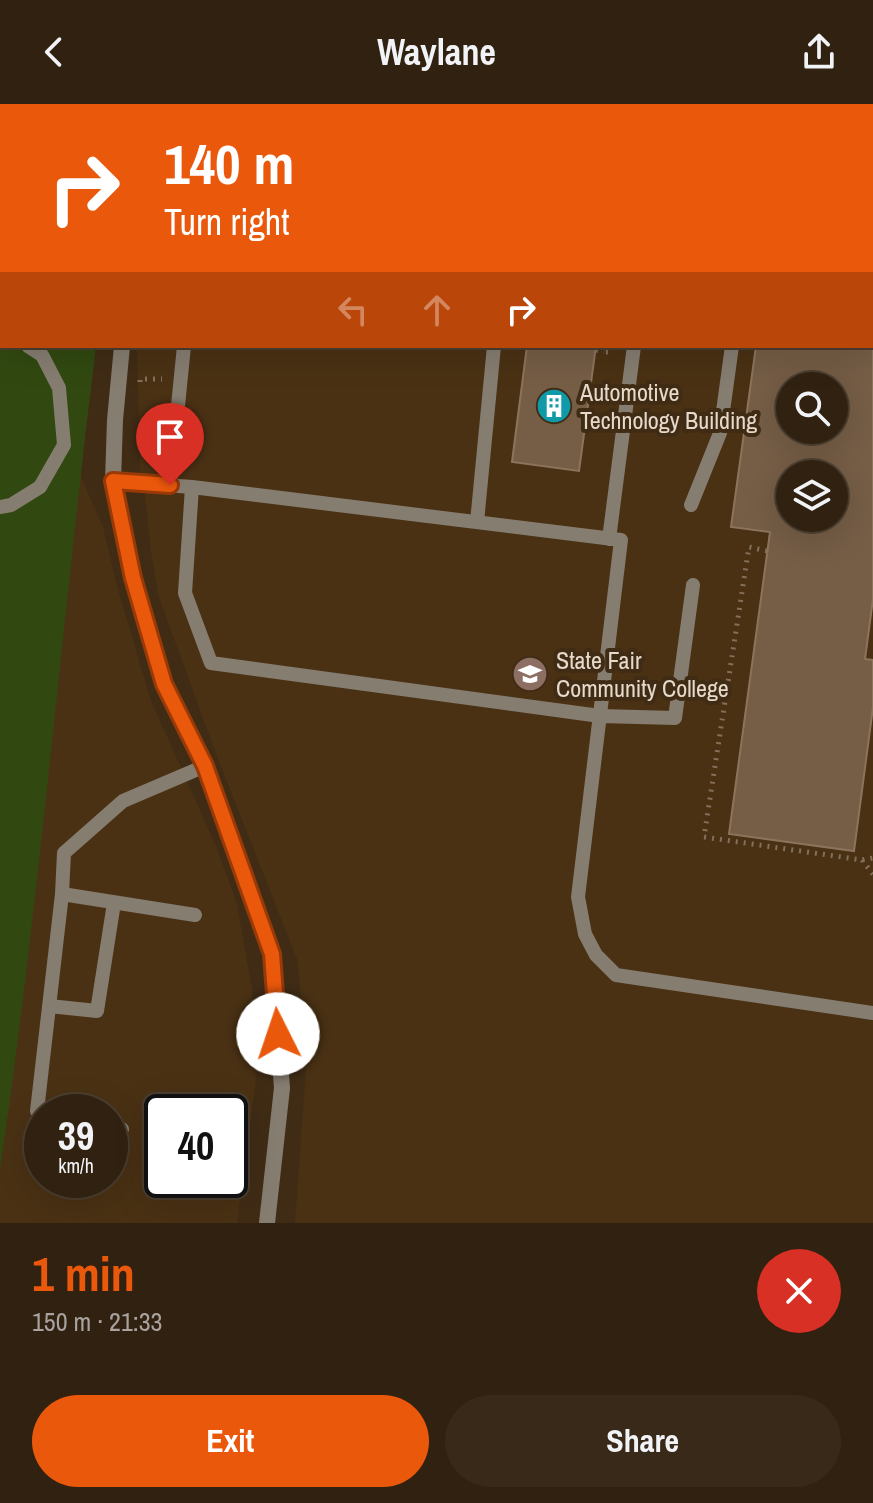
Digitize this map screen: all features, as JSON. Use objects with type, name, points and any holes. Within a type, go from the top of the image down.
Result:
[{"type":"street","points":[[122,348],[113,481],[133,578],[164,684],[205,766],[272,954],[282,1088],[267,1223]]},
{"type":"lane","points":[[0,507],[11,505],[40,487],[64,445],[59,388],[42,355],[31,348]]},
{"type":"lane","points":[[170,485],[184,348]]},
{"type":"lane","points":[[477,522],[494,348]]},
{"type":"lane","points":[[609,539],[634,348]]},
{"type":"lane","points":[[691,505],[720,433],[732,348]]},
{"type":"lane","points":[[113,481],[192,487],[621,540],[578,897],[585,934],[596,955],[616,975],[873,1013]]},
{"type":"lane","points":[[192,487],[185,593],[211,663],[600,716],[675,718],[693,585]]},
{"type":"lane","points":[[39,1094],[64,853],[123,801],[205,766]]},
{"type":"lane","points":[[62,894],[195,915]]},
{"type":"lane","points":[[49,1006],[97,1011],[114,903]]},
{"type":"path","points":[[596,350],[604,352]]},
{"type":"path","points":[[139,393],[140,379],[162,380],[164,368]]},
{"type":"path","points":[[767,551],[749,547],[704,837],[862,860],[873,858]]},
{"type":"path","points":[[862,860],[873,874]]},
{"type":"shaded area","name":"State Fair Community College","points":[[137,348],[873,348],[873,1223],[295,1223],[307,1054],[297,959],[215,751],[159,597],[140,468]]},
{"type":"shaded area","points":[[80,475],[103,527],[151,701],[216,846],[237,904],[252,989],[256,1079],[248,1140],[248,1094],[144,1094],[144,1198],[240,1198],[237,1223],[0,1223],[0,1144]]},
{"type":"green space","points":[[0,348],[96,348],[27,964],[0,1170]]},
{"type":"building","name":"Automotive Technology Building","points":[[527,348],[596,348],[579,471],[512,462]]},
{"type":"building","points":[[756,348],[873,348],[873,599],[865,659],[873,660],[873,707],[854,851],[729,834],[770,532],[731,527]]},
{"type":"place","name":"Automotive Technology Building","points":[[554,406]]},
{"type":"place","name":"State Fair Community College","points":[[530,674]]},
{"type":"route","points":[[170,485],[113,481],[133,578],[164,684],[205,766],[272,954],[278,1034]]}]
